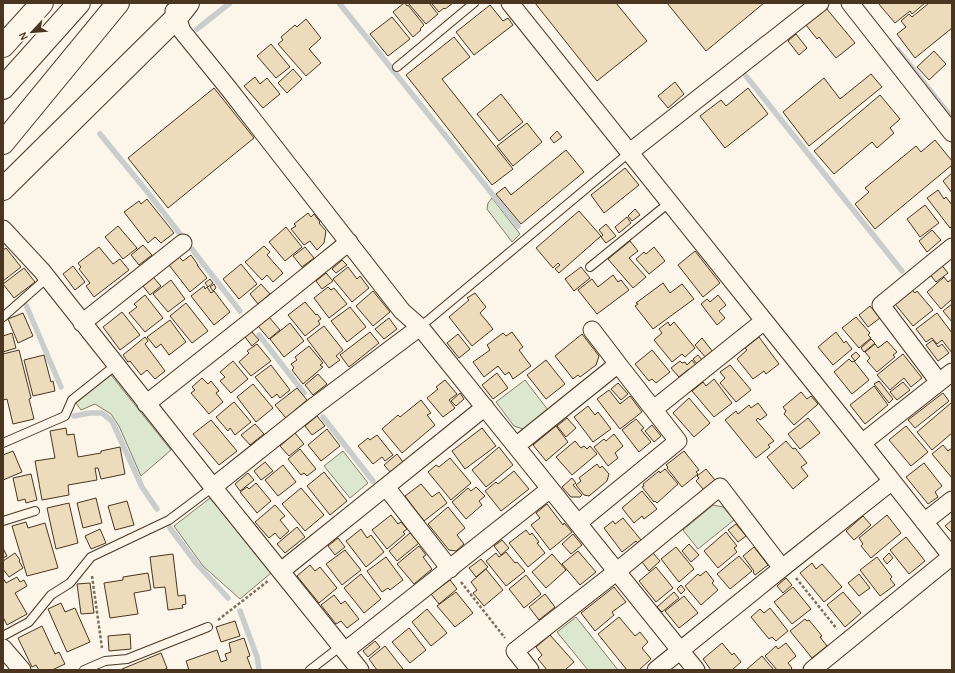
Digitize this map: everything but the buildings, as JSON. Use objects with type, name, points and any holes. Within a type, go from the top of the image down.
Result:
[{"type":"highway","points":[[3,46],[42,3]]},
{"type":"highway","points":[[3,88],[79,3]]},
{"type":"highway","points":[[3,144],[118,3]]},
{"type":"highway","points":[[3,189],[180,10]]},
{"type":"street","points":[[510,3],[952,557],[812,670]]},
{"type":"street","points":[[630,152],[820,3]]},
{"type":"street","points":[[850,3],[952,133]]},
{"type":"street","points":[[180,10],[182,31],[402,311],[420,327],[696,670]]},
{"type":"street","points":[[3,229],[47,278],[146,404],[360,670]]},
{"type":"street","points":[[146,404],[349,242]]},
{"type":"street","points":[[82,323],[183,243]]},
{"type":"street","points":[[862,443],[946,377],[881,305],[952,247]]},
{"type":"street","points":[[654,409],[764,321]]},
{"type":"street","points":[[213,487],[316,405],[420,327]]},
{"type":"street","points":[[578,523],[678,441],[592,330]]},
{"type":"street","points":[[516,446],[618,364]]},
{"type":"street","points":[[280,571],[485,407]]},
{"type":"street","points":[[656,670],[892,481]]},
{"type":"street","points":[[386,487],[450,569]]},
{"type":"street","points":[[530,670],[515,651],[616,572],[720,487],[784,566]]},
{"type":"street","points":[[343,648],[450,569],[550,489]]},
{"type":"street","points":[[924,522],[952,500]]},
{"type":"street","points":[[3,648],[22,670]]},
{"type":"lane","points":[[397,67],[474,3]]},
{"type":"lane","points":[[420,327],[630,152]]},
{"type":"lane","points":[[590,267],[670,202]]},
{"type":"lane","points":[[3,317],[47,278]]},
{"type":"lane","points":[[3,443],[65,416],[72,400],[116,365]]},
{"type":"lane","points":[[3,636],[29,622],[51,595],[70,583],[91,557],[169,520],[213,487]]},
{"type":"lane","points":[[3,521],[35,511]]},
{"type":"lane","points":[[84,670],[105,661],[127,659],[208,627]]},
{"type":"lane","points":[[310,670],[343,648]]},
{"type":"path","points":[[91,557],[105,661]]},
{"type":"path","points":[[784,566],[847,641]]},
{"type":"path","points":[[450,569],[515,651]]},
{"type":"path","points":[[208,627],[280,571]]},
{"type":"green space","points":[[492,198],[520,234],[512,242],[487,209],[488,203]]},
{"type":"green space","points":[[111,375],[171,450],[141,476],[119,426],[111,414],[95,404],[81,410],[76,403]]},
{"type":"green space","points":[[525,380],[548,410],[523,429],[514,426],[496,402]]},
{"type":"green space","points":[[343,451],[368,483],[350,498],[324,466]]},
{"type":"green space","points":[[210,498],[271,573],[240,599],[203,566],[174,526]]},
{"type":"green space","points":[[713,505],[723,507],[734,520],[698,549],[683,530]]},
{"type":"green space","points":[[576,617],[618,670],[588,670],[557,632]]},
{"type":"waterway","points":[[197,29],[230,3]]},
{"type":"waterway","points":[[339,3],[518,226]]},
{"type":"waterway","points":[[898,50],[952,118]]},
{"type":"waterway","points":[[746,76],[902,271]]},
{"type":"waterway","points":[[100,134],[149,194],[240,311]]},
{"type":"waterway","points":[[26,305],[61,387]]},
{"type":"waterway","points":[[259,335],[304,393]]},
{"type":"waterway","points":[[74,416],[90,413],[102,413],[112,421],[142,487],[157,509]]},
{"type":"waterway","points":[[323,417],[373,481]]},
{"type":"waterway","points":[[170,528],[196,563],[228,598]]},
{"type":"waterway","points":[[240,611],[257,657],[259,670]]}]
